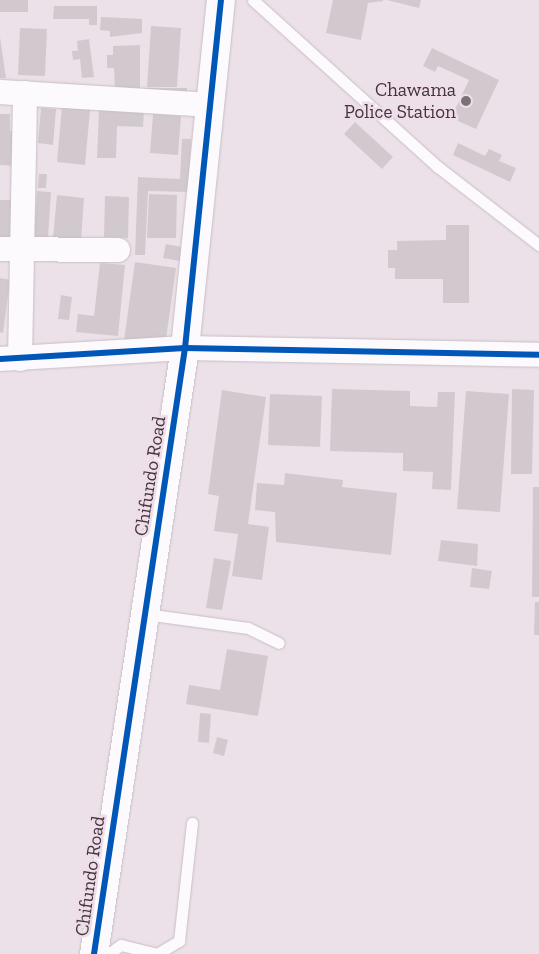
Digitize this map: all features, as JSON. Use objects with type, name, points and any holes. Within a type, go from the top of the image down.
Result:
[{"type":"street","name":"Chifundo Road","points":[[94,954],[184,348],[222,0]]},
{"type":"street","points":[[0,92],[25,92],[212,105]]},
{"type":"street","points":[[25,92],[11,250],[10,359],[184,348],[539,355]]},
{"type":"street","points":[[11,250],[118,250]]},
{"type":"lane","points":[[253,0],[438,167],[539,245]]},
{"type":"lane","points":[[145,614],[248,628],[279,643]]},
{"type":"lane","points":[[108,954],[121,945],[158,954],[179,941],[192,823]]},
{"type":"building","points":[[0,0],[28,0],[28,12],[0,12]]},
{"type":"building","points":[[333,0],[383,1],[368,3],[361,40],[326,33]]},
{"type":"building","points":[[387,0],[421,0],[419,8]]},
{"type":"building","points":[[54,6],[97,6],[97,25],[89,25],[89,19],[53,19]]},
{"type":"building","points":[[101,17],[142,19],[142,33],[110,37],[110,31],[100,30]]},
{"type":"building","points":[[151,26],[181,28],[177,87],[147,87]]},
{"type":"building","points":[[20,28],[47,29],[45,76],[18,75]]},
{"type":"building","points":[[0,37],[6,78],[0,78]]},
{"type":"building","points":[[89,39],[94,77],[82,78],[80,59],[73,60],[72,51],[78,51],[77,41]]},
{"type":"building","points":[[140,45],[140,92],[115,93],[114,68],[107,68],[107,55],[113,55],[113,46]]},
{"type":"building","points":[[432,48],[499,80],[476,129],[451,118],[469,80],[438,66],[435,72],[423,66]]},
{"type":"building","points":[[143,88],[187,88],[187,99],[143,99]]},
{"type":"building","points":[[62,107],[90,110],[85,165],[57,162]]},
{"type":"building","points":[[41,108],[56,109],[53,145],[38,143]]},
{"type":"building","points":[[99,110],[144,112],[143,127],[117,126],[116,158],[97,158]]},
{"type":"building","points":[[0,114],[10,114],[10,131],[18,132],[16,166],[0,165]]},
{"type":"building","points":[[153,114],[181,116],[178,155],[150,153]]},
{"type":"building","points":[[355,122],[393,157],[382,169],[344,134]]},
{"type":"building","points":[[182,139],[191,139],[189,192],[148,191],[145,255],[135,255],[138,177],[180,179]]},
{"type":"building","points":[[458,143],[485,156],[489,149],[502,155],[499,161],[516,168],[510,182],[453,155]]},
{"type":"building","points":[[39,174],[47,174],[46,188],[38,188]]},
{"type":"building","points":[[37,191],[51,192],[48,238],[34,237]]},
{"type":"building","points":[[149,194],[177,195],[176,238],[147,238]]},
{"type":"building","points":[[57,195],[84,198],[81,240],[53,238]]},
{"type":"building","points":[[105,196],[129,197],[128,238],[104,237]]},
{"type":"building","points":[[0,200],[15,200],[15,247],[0,247]]},
{"type":"building","points":[[446,225],[469,225],[469,303],[443,303],[443,279],[395,279],[395,268],[388,268],[388,250],[397,250],[397,241],[446,240]]},
{"type":"building","points":[[166,244],[182,247],[180,261],[163,258]]},
{"type":"building","points":[[135,262],[176,268],[165,346],[124,340]]},
{"type":"building","points":[[100,263],[125,265],[118,336],[76,332],[78,314],[94,316]]},
{"type":"building","points":[[0,278],[10,280],[3,333],[0,332]]},
{"type":"building","points":[[61,295],[72,297],[69,320],[58,319]]},
{"type":"building","points":[[332,389],[410,391],[410,406],[437,407],[438,392],[455,392],[451,490],[432,489],[433,472],[403,471],[403,453],[330,451]]},
{"type":"building","points":[[512,389],[534,390],[532,474],[511,474]]},
{"type":"building","points":[[222,390],[266,397],[248,524],[269,527],[262,580],[232,576],[238,534],[214,531],[219,496],[208,494]]},
{"type":"building","points":[[466,391],[509,394],[500,512],[457,509]]},
{"type":"building","points":[[270,394],[322,396],[320,447],[268,445]]},
{"type":"building","points":[[285,473],[343,480],[342,487],[397,493],[391,555],[276,542],[275,512],[255,510],[257,483],[284,485]]},
{"type":"building","points":[[533,487],[539,487],[539,597],[532,597]]},
{"type":"building","points":[[441,540],[478,544],[477,566],[438,561]]},
{"type":"building","points":[[214,558],[231,561],[222,610],[206,608]]},
{"type":"building","points":[[472,568],[492,571],[489,589],[470,587]]},
{"type":"building","points":[[535,602],[539,602],[539,635],[534,635]]},
{"type":"building","points":[[227,649],[268,656],[258,716],[186,704],[189,685],[220,690]]},
{"type":"building","points":[[200,713],[211,714],[209,743],[198,742]]},
{"type":"building","points":[[217,737],[228,740],[224,756],[213,753]]},
{"type":"cycle path","points":[[94,954],[185,348],[221,0]]},
{"type":"cycle path","points":[[0,359],[185,348],[539,355]]},
{"type":"place","name":"Chawama Police Station","points":[[466,101]]}]
